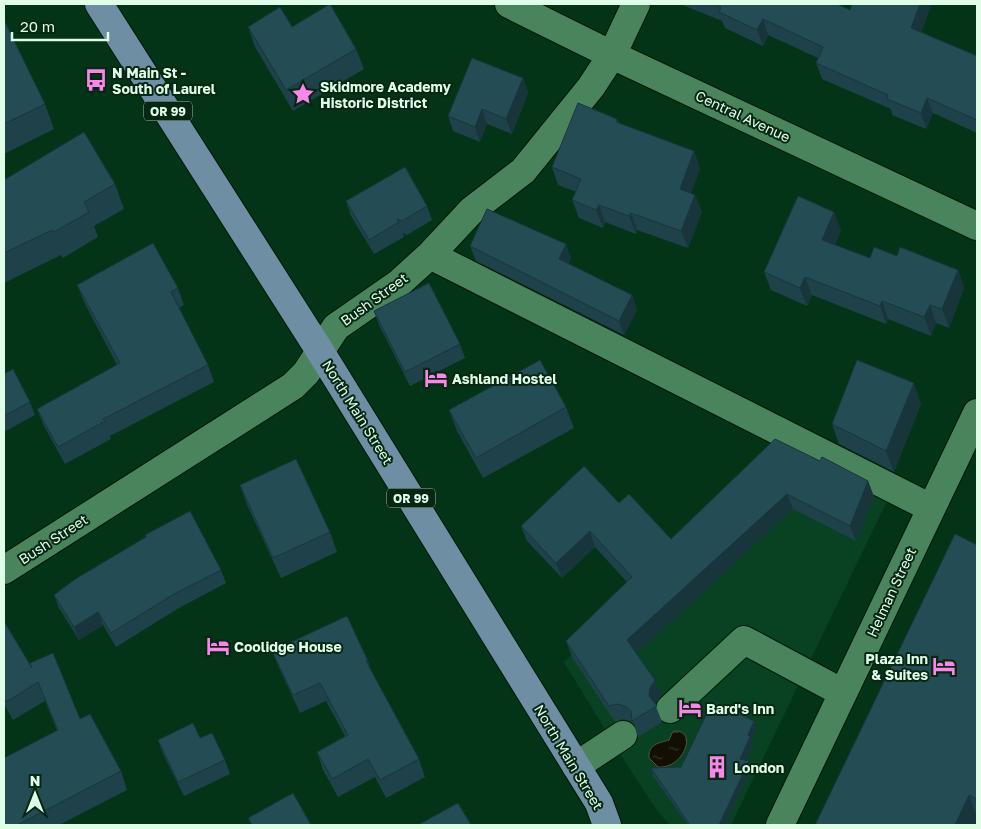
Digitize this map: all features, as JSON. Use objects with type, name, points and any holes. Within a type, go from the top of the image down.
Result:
[{"type":"main road","name":"North Main Street","points":[[99,4],[320,350],[576,766],[603,814]]},
{"type":"main road","name":"OR 99","points":[[603,814],[624,825]]},
{"type":"street","name":"Central Avenue","points":[[509,4],[977,226]]},
{"type":"street","name":"Bush Street","points":[[4,570],[293,386],[306,373],[336,327],[398,284],[430,255],[472,210],[523,171],[575,110],[612,54],[636,4]]},
{"type":"street","points":[[430,255],[931,508]]},
{"type":"street","name":"Helman Street","points":[[780,825],[977,413]]},
{"type":"street","points":[[670,709],[744,640],[843,693]]},
{"type":"street","points":[[576,766],[623,735]]},
{"type":"shaded area","points":[[779,452],[887,501],[731,825],[670,825],[656,809],[620,754],[564,662]]},
{"type":"water","points":[[675,731],[682,733],[686,737],[684,750],[674,763],[658,767],[649,758],[650,750],[655,745],[669,740]]},
{"type":"building","points":[[330,4],[356,49],[286,90],[248,27],[280,7],[292,27]]},
{"type":"building","points":[[713,4],[837,4],[850,10],[852,4],[920,4],[911,28],[977,56],[977,120],[927,98],[921,113],[887,99],[888,95],[816,63],[823,47],[763,19],[757,30],[719,12],[721,7]]},
{"type":"building","points":[[4,20],[45,104],[4,124]]},
{"type":"building","points":[[472,58],[523,78],[506,119],[482,109],[475,127],[448,116]]},
{"type":"building","points":[[578,103],[617,119],[616,122],[694,151],[680,189],[695,195],[681,231],[631,213],[629,216],[599,205],[596,210],[572,200],[581,179],[552,167]]},
{"type":"building","points":[[84,132],[115,184],[84,202],[89,212],[54,232],[52,230],[4,253],[4,180]]},
{"type":"building","points":[[405,167],[427,206],[402,221],[397,219],[399,222],[369,240],[346,201]]},
{"type":"building","points":[[798,196],[834,212],[822,240],[870,258],[874,247],[897,256],[900,247],[958,270],[942,309],[930,305],[924,317],[882,301],[880,306],[805,277],[800,288],[764,272]]},
{"type":"building","points":[[487,209],[566,244],[559,259],[632,295],[619,321],[470,246]]},
{"type":"building","points":[[153,243],[178,288],[171,292],[208,365],[103,419],[105,421],[58,447],[37,409],[120,363],[77,285]]},
{"type":"building","points":[[429,283],[460,344],[405,372],[374,311]]},
{"type":"building","points":[[540,360],[566,407],[476,458],[449,410]]},
{"type":"building","points":[[857,360],[914,383],[886,451],[832,424]]},
{"type":"building","points":[[13,369],[30,402],[4,416],[4,374]]},
{"type":"building","points":[[775,439],[820,461],[822,457],[868,481],[850,526],[787,494],[627,640],[655,680],[650,688],[649,696],[657,706],[632,721],[631,711],[625,706],[617,704],[609,706],[566,641],[632,577],[590,531],[556,563],[521,526],[584,466],[619,503],[629,494],[671,539]]},
{"type":"building","points":[[296,459],[330,532],[273,558],[240,485]]},
{"type":"building","points":[[190,511],[221,570],[174,594],[111,633],[98,612],[74,627],[54,595],[77,578],[146,537],[145,535]]},
{"type":"building","name":"Plaza Inn & Suites","points":[[955,534],[977,545],[977,799],[969,795],[955,825],[815,825]]},
{"type":"building","points":[[347,616],[368,661],[366,661],[419,759],[380,780],[368,759],[332,779],[317,752],[348,735],[320,683],[293,695],[272,651]]},
{"type":"building","points":[[5,623],[32,668],[30,663],[53,653],[80,719],[90,714],[121,771],[17,825],[4,825],[4,758],[58,730],[38,682],[6,702],[4,697]]},
{"type":"building","name":"London","points":[[713,701],[754,721],[748,735],[750,737],[740,759],[749,761],[719,825],[690,825],[651,768],[681,767]]},
{"type":"building","points":[[193,723],[200,738],[212,733],[225,760],[178,782],[158,740]]},
{"type":"building","points":[[293,793],[311,825],[252,825],[248,818]]},
{"type":"building","points":[[458,803],[471,825],[418,825]]},
{"type":"place","name":"N Main St - South of Laurel","points":[[96,80]]},
{"type":"place","name":"Skidmore Academy Historic District","points":[[303,94]]},
{"type":"place","name":"Ashland Hostel","points":[[436,378]]},
{"type":"place","name":"Coolidge House","points":[[218,646]]},
{"type":"place","name":"Plaza Inn & Suites","points":[[944,666]]},
{"type":"place","name":"Bard's Inn","points":[[690,708]]},
{"type":"place","name":"London","points":[[717,767]]}]
